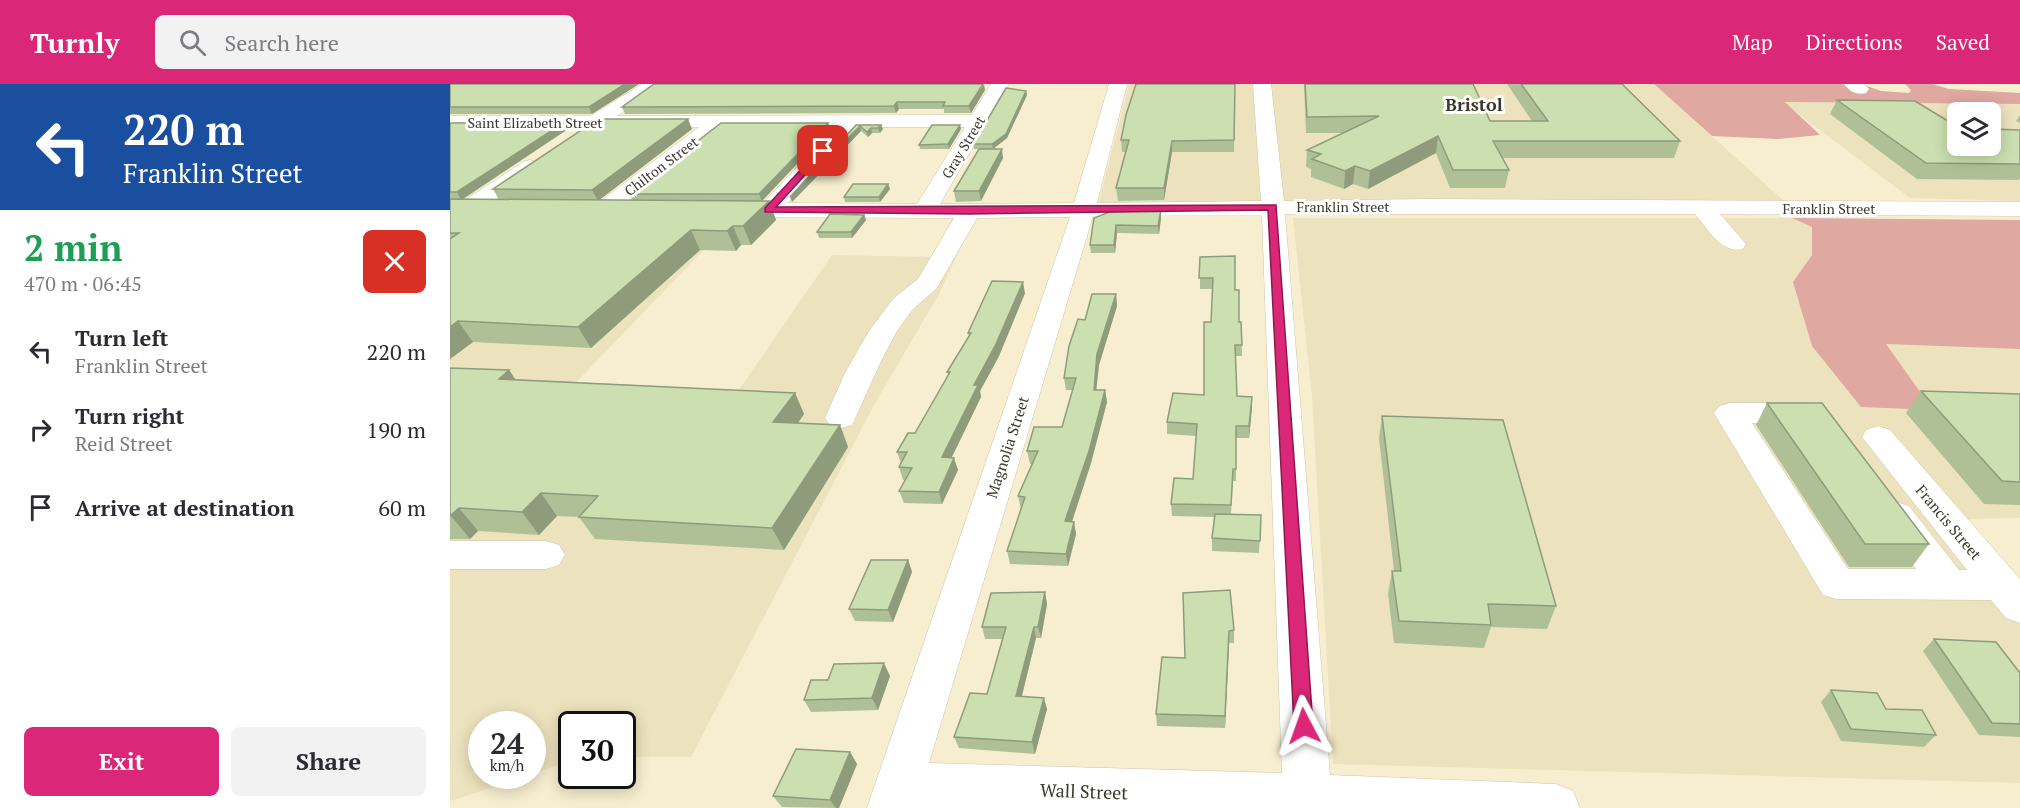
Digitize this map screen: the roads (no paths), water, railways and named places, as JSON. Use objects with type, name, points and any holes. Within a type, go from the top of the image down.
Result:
[{"type":"street","points":[[569,140],[654,84]]},
{"type":"street","name":"Gray Street","points":[[925,210],[1000,84]]},
{"type":"street","name":"Magnolia Street","points":[[894,797],[1084,209],[1118,84]]},
{"type":"street","points":[[1262,84],[1273,207],[1308,802]]},
{"type":"street","name":"Chilton Street","points":[[636,211],[591,211],[719,121]]},
{"type":"street","name":"Saint Elizabeth Street","points":[[450,122],[979,121]]},
{"type":"street","points":[[769,210],[850,122]]},
{"type":"street","points":[[459,209],[550,153]]},
{"type":"street","name":"Franklin Street","points":[[705,210],[969,211],[1273,207],[2020,209]]},
{"type":"street","points":[[1701,207],[1734,244]]},
{"type":"street","points":[[459,209],[501,210]]},
{"type":"street","points":[[840,418],[862,364],[904,303],[928,283],[969,211]]},
{"type":"street","points":[[1834,432],[1820,413],[1730,413],[1837,584],[1949,585],[2011,596]]},
{"type":"street","name":"Francis Street","points":[[1878,437],[2011,596]]},
{"type":"street","points":[[1877,489],[1949,585]]},
{"type":"street","points":[[450,555],[546,555]]},
{"type":"street","name":"Wall Street","points":[[894,797],[1308,802],[1556,808]]},
{"type":"district","name":"Bristol","points":[[1474,104]]}]
